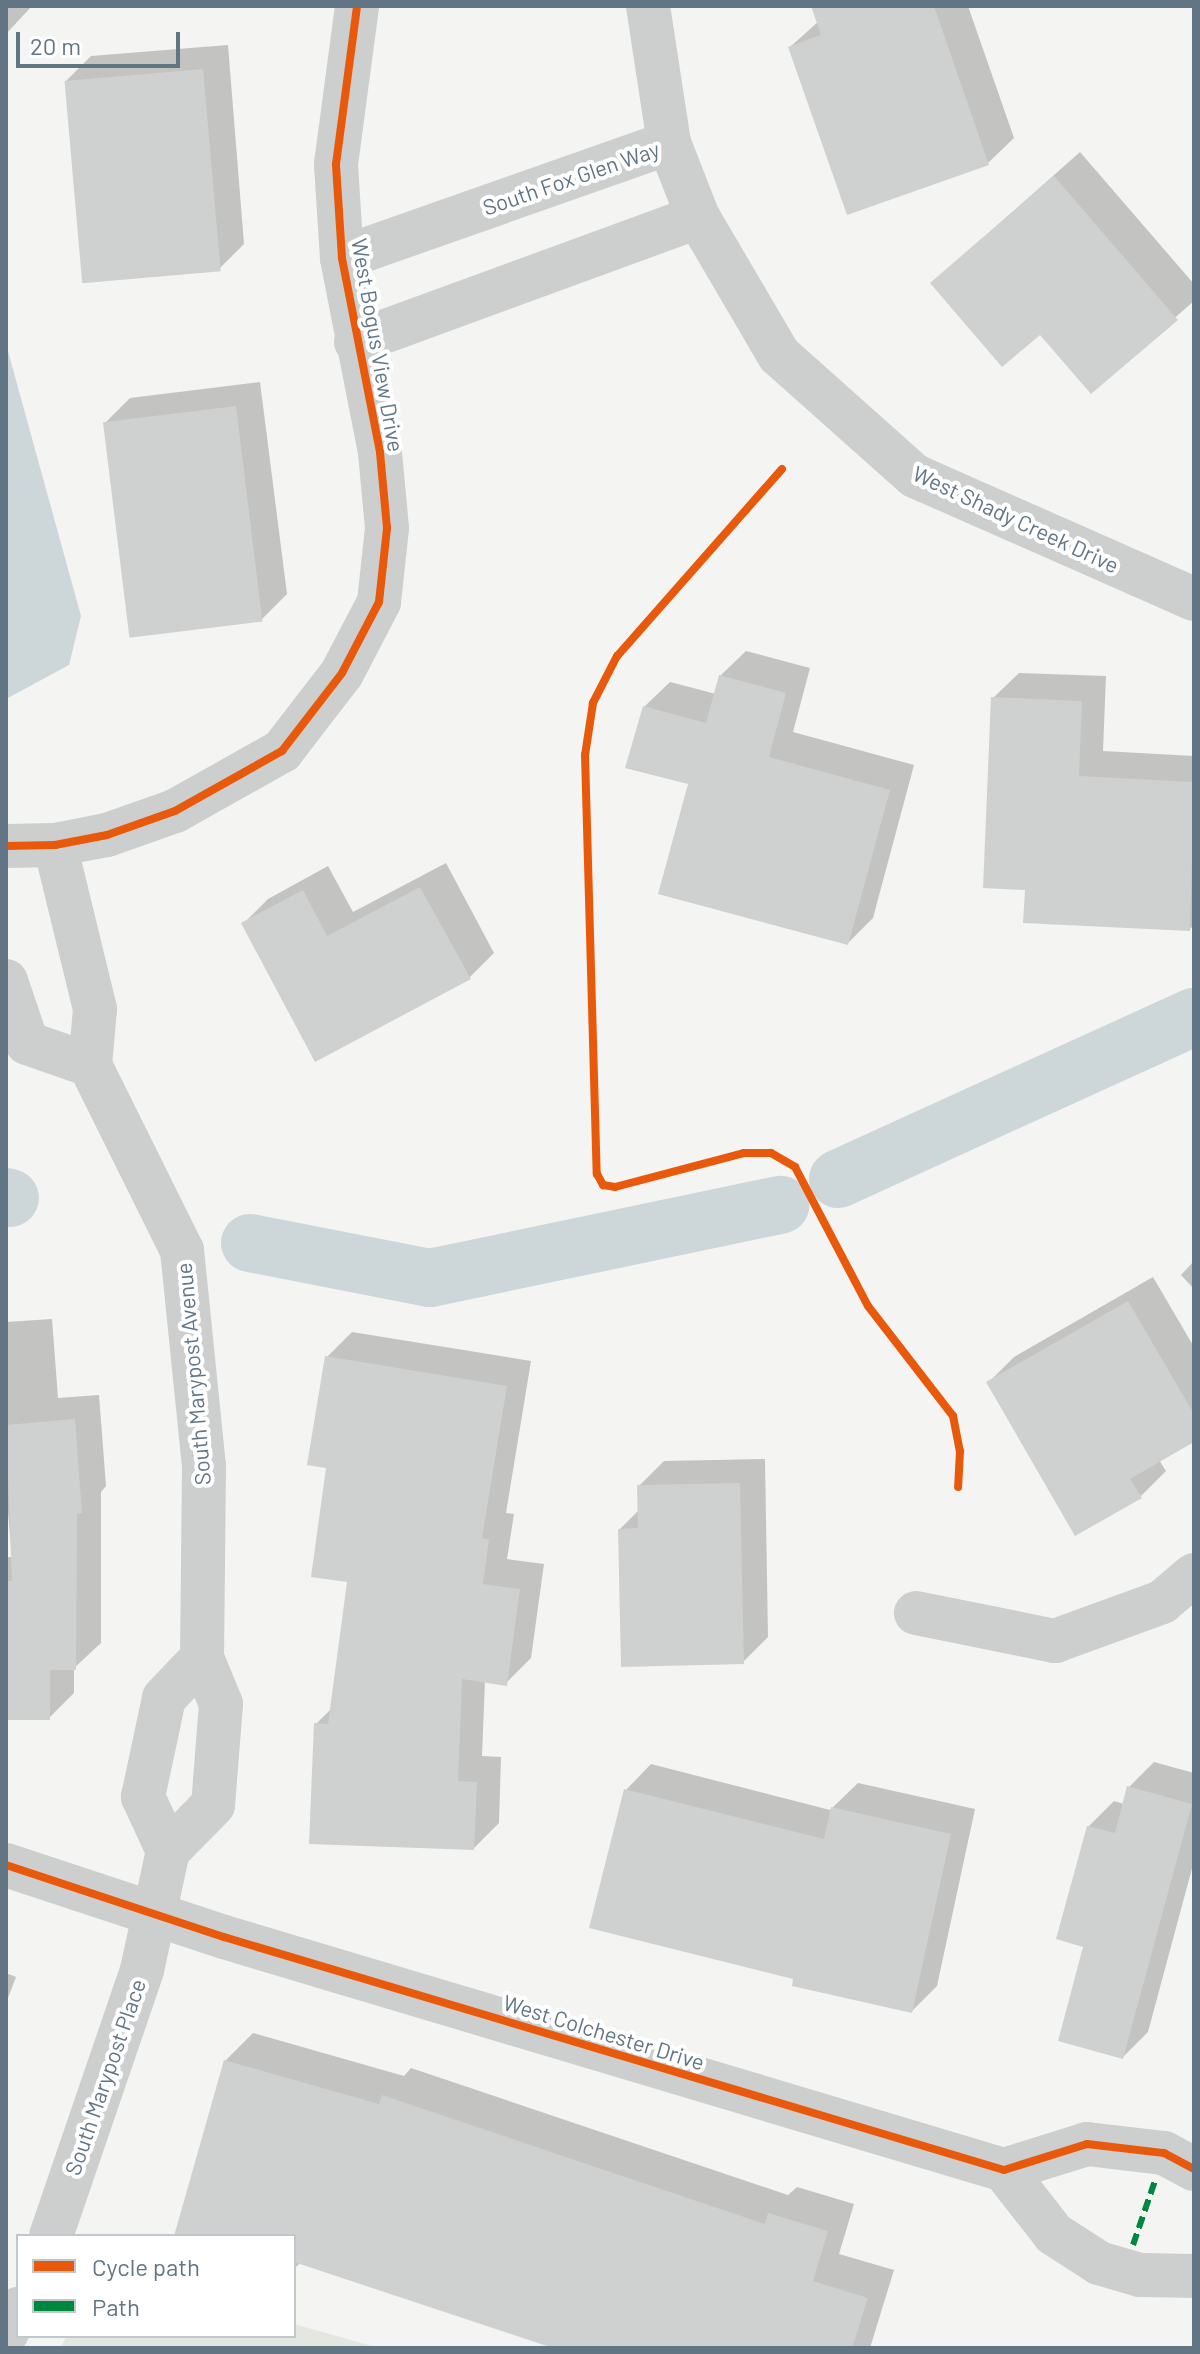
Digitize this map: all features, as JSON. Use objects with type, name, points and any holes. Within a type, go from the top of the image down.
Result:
[{"type":"street","name":"West Bogus View Drive","points":[[6,846],[55,845],[107,835],[175,811],[282,751],[342,673],[379,602],[387,528],[380,452],[356,342],[342,258],[336,164],[357,6]]},
{"type":"street","name":"South Fox Glen Way","points":[[342,258],[669,143],[648,6]]},
{"type":"street","name":"West Shady Creek Drive","points":[[669,143],[698,217],[779,355],[915,476],[1194,599]]},
{"type":"street","points":[[356,342],[698,217]]},
{"type":"street","points":[[6,981],[27,1043],[90,1065],[95,1009],[55,845]]},
{"type":"street","name":"South Marypost Avenue","points":[[90,1065],[182,1250],[204,1467],[202,1658],[221,1704],[213,1805],[168,1851]]},
{"type":"street","points":[[916,1613],[1055,1641],[1162,1602],[1194,1575]]},
{"type":"street","points":[[157,1917],[168,1851],[143,1797],[164,1698],[202,1658]]},
{"type":"street","name":"West Colchester Drive","points":[[6,1865],[157,1917],[1004,2170]]},
{"type":"street","name":"South Marypost Place","points":[[52,2234],[157,1917]]},
{"type":"street","points":[[1194,2169],[1164,2153],[1087,2144],[1004,2170],[1054,2234],[1099,2263],[1140,2275],[1194,2276]]},
{"type":"street","points":[[6,2334],[16,2313]]},
{"type":"shaded area","points":[[6,344],[81,616],[69,665],[6,699]]},
{"type":"shaded area","points":[[296,2325],[379,2348],[60,2348],[66,2338],[296,2338]]},
{"type":"building","points":[[811,6],[934,6],[989,165],[847,215],[788,47],[821,35]]},
{"type":"building","points":[[203,69],[221,271],[82,283],[65,81]]},
{"type":"building","points":[[1054,176],[1178,320],[1091,394],[1040,335],[1002,367],[930,283]]},
{"type":"building","points":[[236,406],[262,621],[129,638],[103,422]]},
{"type":"building","points":[[719,675],[786,693],[769,757],[890,790],[848,945],[658,894],[688,784],[625,768],[643,706],[706,723]]},
{"type":"building","points":[[991,697],[1082,701],[1079,776],[1194,782],[1190,931],[1023,923],[1025,890],[983,888]]},
{"type":"building","points":[[420,887],[471,979],[315,1062],[241,923],[303,890],[327,936]]},
{"type":"building","points":[[1128,1301],[1194,1414],[1194,1442],[1130,1479],[1142,1498],[1075,1536],[986,1382]]},
{"type":"building","points":[[325,1356],[507,1386],[482,1538],[489,1539],[483,1584],[520,1589],[507,1686],[462,1679],[458,1781],[477,1782],[474,1850],[309,1844],[314,1723],[328,1724],[347,1582],[311,1577],[326,1468],[307,1465]]},
{"type":"building","points":[[75,1419],[82,1513],[77,1514],[76,1670],[50,1670],[50,1720],[6,1720],[6,1581],[12,1581],[6,1425]]},
{"type":"building","points":[[740,1483],[744,1664],[621,1667],[618,1529],[638,1528],[637,1485]]},
{"type":"building","points":[[1127,1786],[1192,1804],[1123,2059],[1058,2041],[1083,1947],[1056,1939],[1087,1826],[1115,1833]]},
{"type":"building","points":[[624,1789],[824,1839],[831,1807],[951,1834],[912,2013],[792,1986],[793,1979],[589,1928]]},
{"type":"building","points":[[224,2060],[379,2104],[382,2095],[765,2224],[768,2213],[828,2231],[813,2281],[868,2298],[852,2348],[553,2348],[296,2263],[296,2234],[175,2234]]},
{"type":"waterway","points":[[838,1179],[1194,1017]]},
{"type":"waterway","points":[[6,1197],[10,1198]]},
{"type":"waterway","points":[[250,1243],[430,1278],[780,1205]]},
{"type":"marked path","points":[[1133,2245],[1156,2178]]},
{"type":"cycle path","points":[[6,846],[55,845],[107,835],[175,811],[282,751],[342,673],[379,602],[387,528],[380,452],[342,258],[336,164],[357,6]]},
{"type":"cycle path","points":[[782,469],[617,656],[593,703],[585,755],[597,1174],[603,1185],[615,1187],[744,1153],[771,1153],[795,1167],[868,1306],[953,1416],[960,1451],[958,1487]]},
{"type":"cycle path","points":[[6,1865],[224,1937],[1004,2170],[1087,2144],[1164,2153],[1194,2169]]}]
